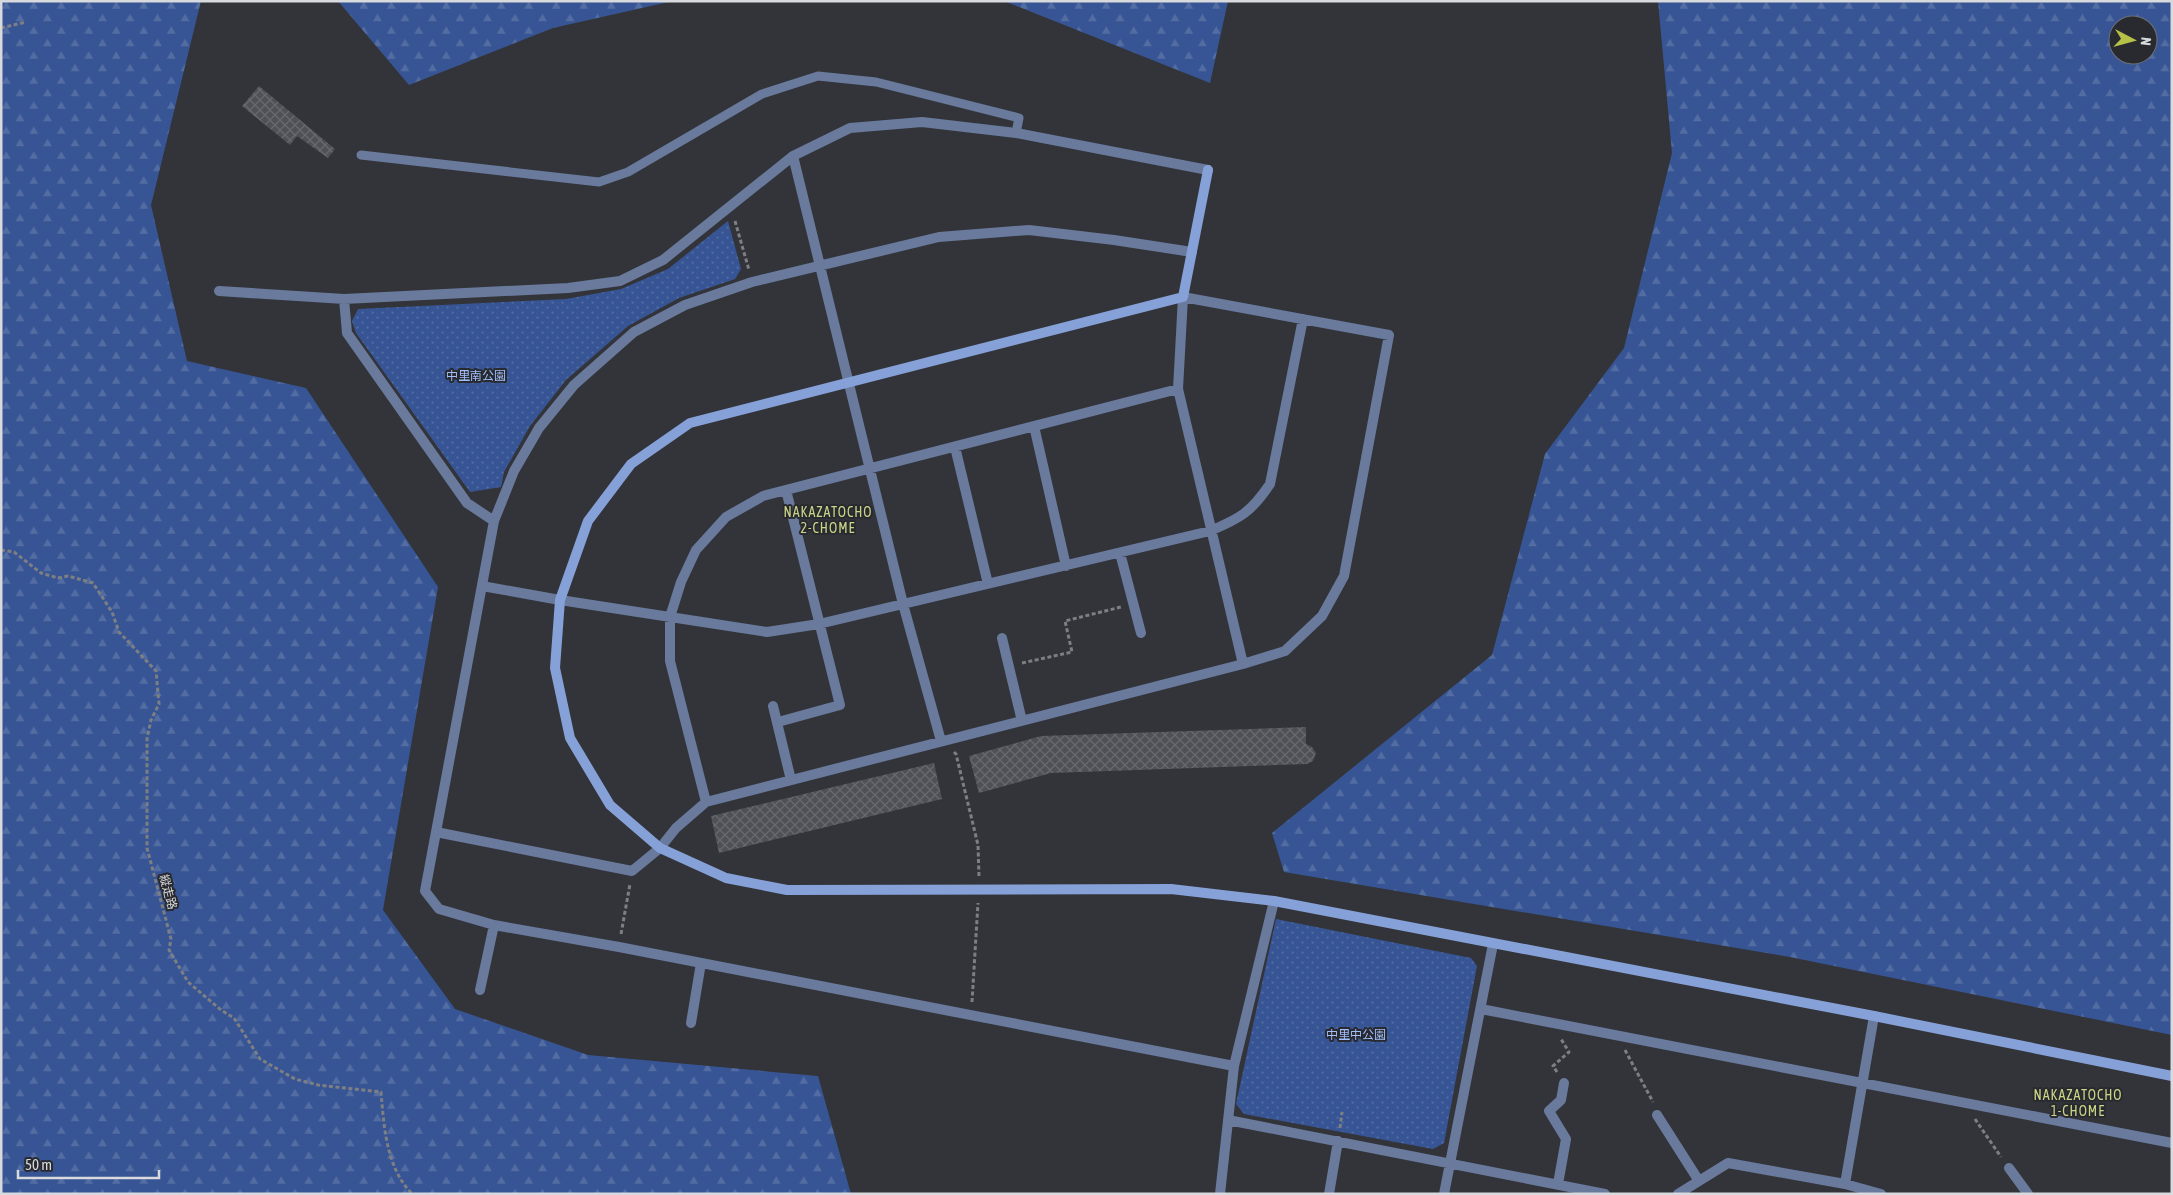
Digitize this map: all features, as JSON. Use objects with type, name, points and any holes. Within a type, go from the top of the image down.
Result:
[{"type":"street","points":[[219,291],[344,299],[568,288],[620,281],[663,260],[793,156],[850,128],[922,122],[1016,133],[1208,170],[1183,296],[1178,389],[1210,531],[1243,664]]},
{"type":"street","points":[[793,156],[903,604],[941,741]]},
{"type":"street","points":[[1192,252],[1029,230],[939,237],[752,282],[685,305],[634,332],[574,385],[538,428],[514,472],[494,521],[425,891],[439,909],[494,925],[619,947],[1234,1066]]},
{"type":"street","points":[[436,832],[632,871],[660,848],[676,828],[706,802],[1243,664],[1285,651],[1322,616],[1344,576],[1390,335],[1183,296],[690,423],[631,464],[588,521],[560,600],[555,668],[570,738],[610,805],[660,848],[726,878],[787,890],[1171,889],[1274,901],[1874,1016],[2172,1076]]},
{"type":"street","points":[[344,299],[347,333],[467,503],[494,521]]},
{"type":"street","points":[[482,586],[767,632],[819,624],[1210,531],[1236,521],[1255,506],[1270,484],[1303,319]]},
{"type":"street","points":[[706,802],[670,661],[670,617],[681,582],[696,550],[726,517],[763,496],[1178,389]]},
{"type":"street","points":[[1034,426],[1066,566]]},
{"type":"street","points":[[955,447],[988,584]]},
{"type":"street","points":[[778,722],[840,705],[786,490]]},
{"type":"street","points":[[1120,553],[1141,633]]},
{"type":"street","points":[[1002,638],[1022,721]]},
{"type":"street","points":[[773,706],[791,780]]},
{"type":"street","points":[[1220,1194],[1234,1066],[1274,901]]},
{"type":"street","points":[[480,990],[494,925]]},
{"type":"street","points":[[1444,1194],[1494,944]]},
{"type":"street","points":[[691,1023],[701,963]]},
{"type":"street","points":[[1481,1009],[2172,1143]]},
{"type":"street","points":[[1845,1184],[1874,1016]]},
{"type":"street","points":[[1558,1184],[1566,1139],[1549,1110],[1561,1100],[1564,1083]]},
{"type":"street","points":[[1657,1115],[1699,1181]]},
{"type":"street","points":[[1228,1120],[1605,1194]]},
{"type":"street","points":[[1328,1194],[1338,1141]]},
{"type":"street","points":[[1678,1194],[1728,1163],[1845,1184],[1881,1194]]},
{"type":"street","points":[[2009,1168],[2028,1194]]},
{"type":"lane","points":[[361,155],[598,182],[628,172],[762,94],[818,76],[876,82],[1019,118],[1016,133]]},
{"type":"path","points":[[1,28],[26,22]]},
{"type":"path","points":[[731,206],[752,282]]},
{"type":"path","name":"縦走路","points":[[1,550],[14,552],[41,572],[58,578],[68,576],[93,583],[112,612],[119,632],[156,670],[159,704],[151,720],[147,739],[147,848],[171,939],[169,950],[188,982],[221,1010],[234,1018],[260,1059],[294,1079],[318,1085],[381,1092],[385,1137],[402,1184],[412,1194]]},
{"type":"path","points":[[1009,666],[1072,652],[1064,621],[1134,604]]},
{"type":"path","points":[[619,947],[632,871]]},
{"type":"path","points":[[1560,1025],[1558,1034],[1569,1052],[1553,1066],[1564,1083]]},
{"type":"path","points":[[1618,1036],[1654,1104],[1657,1115]]},
{"type":"path","points":[[1964,1103],[2009,1168]]},
{"type":"green space","points":[[1,1],[201,1],[151,205],[187,361],[306,388],[438,587],[383,910],[455,1009],[588,1055],[818,1076],[851,1194],[1,1194]]},
{"type":"green space","points":[[338,1],[673,1],[553,28],[409,85]]},
{"type":"green space","points":[[1004,1],[1228,1],[1210,83]]},
{"type":"green space","points":[[1658,1],[2172,1],[2172,1035],[1790,957],[1284,872],[1272,833],[1492,655],[1545,454],[1624,348],[1672,153]]},
{"type":"green space","name":"中里南公園","points":[[728,221],[741,269],[735,279],[679,298],[628,326],[566,380],[530,426],[504,472],[501,487],[470,492],[356,333],[352,321],[358,309],[566,299],[621,289],[668,269]]},
{"type":"green space","name":"中里中公園","points":[[1276,919],[1471,958],[1477,966],[1444,1143],[1433,1149],[1244,1114],[1236,1104]]},
{"type":"building","points":[[259,86],[335,149],[328,158],[297,136],[290,145],[242,106]]},
{"type":"building","points":[[1306,727],[1306,744],[1312,747],[1316,753],[1313,761],[1307,764],[1051,773],[979,793],[969,756],[1041,736]]},
{"type":"building","points":[[934,763],[942,799],[719,853],[711,816]]},
{"type":"district","name":"NAKAZATOCHO 2-CHOME","points":[[828,520]]},
{"type":"district","name":"NAKAZATOCHO 1-CHOME","points":[[2078,1104]]}]
